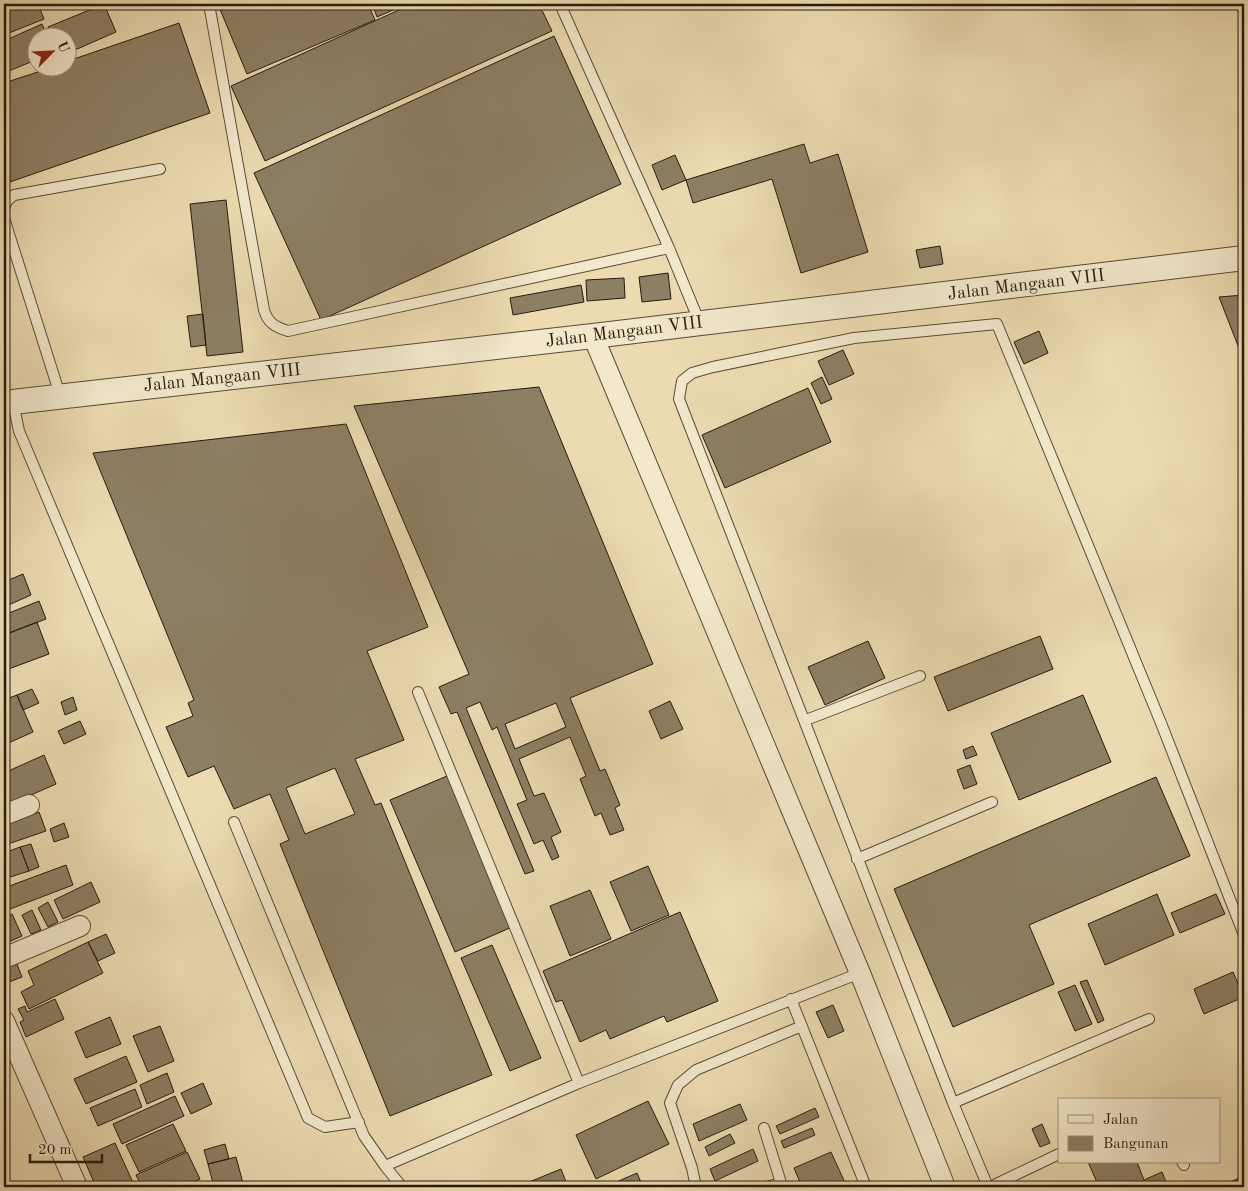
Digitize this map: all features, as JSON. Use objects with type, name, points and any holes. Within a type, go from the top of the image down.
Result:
[{"type":"street","name":"Jalan Mangaan VIII","points":[[8,402],[593,336],[1244,258]]},
{"type":"street","points":[[593,336],[860,973],[945,1187]]},
{"type":"street","points":[[4,815],[29,805]]},
{"type":"street","points":[[4,958],[80,926]]},
{"type":"street","points":[[4,1021],[77,1187]]},
{"type":"lane","points":[[209,4],[264,310],[271,324],[288,331],[669,248]]},
{"type":"lane","points":[[560,4],[669,248],[699,322]]},
{"type":"lane","points":[[4,209],[7,201],[14,195],[160,169]]},
{"type":"lane","points":[[4,218],[60,396]]},
{"type":"lane","points":[[1058,1154],[989,1187],[953,1103],[857,859],[806,720],[679,399],[682,381],[692,373],[713,367],[854,338],[997,324],[1154,704],[1244,935]]},
{"type":"lane","points":[[8,402],[308,1118],[325,1128],[359,1122]]},
{"type":"lane","points":[[806,720],[920,676]]},
{"type":"lane","points":[[418,692],[579,1084]]},
{"type":"lane","points":[[857,859],[992,802]]},
{"type":"lane","points":[[234,822],[364,1136],[402,1187]]},
{"type":"lane","points":[[385,1166],[579,1084],[860,973]]},
{"type":"lane","points":[[791,999],[866,1187]]},
{"type":"lane","points":[[953,1103],[1148,1020]]},
{"type":"lane","points":[[696,1187],[692,1168],[670,1103],[678,1085],[696,1070],[802,1026]]},
{"type":"lane","points":[[764,1128],[782,1185],[766,1187]]},
{"type":"building","points":[[4,4],[38,4],[44,19],[4,35]]},
{"type":"building","points":[[70,4],[89,4],[72,10]]},
{"type":"building","points":[[104,4],[116,32],[78,49],[78,28],[48,27]]},
{"type":"building","points":[[228,4],[368,4],[375,20],[247,74],[219,7]]},
{"type":"building","points":[[372,4],[407,4],[377,17]]},
{"type":"building","points":[[412,4],[539,4],[552,31],[265,161],[231,86]]},
{"type":"building","points":[[1237,4],[1244,4],[1244,24]]},
{"type":"building","points":[[179,23],[210,113],[4,184],[4,83],[28,75],[28,78],[78,78],[78,58]]},
{"type":"building","points":[[42,24],[44,28],[33,28]]},
{"type":"building","points":[[28,30],[28,63],[4,73],[4,41]]},
{"type":"building","points":[[554,36],[621,184],[321,320],[254,173]]},
{"type":"building","points":[[804,144],[810,163],[838,154],[868,252],[801,273],[772,179],[693,203],[686,180]]},
{"type":"building","points":[[675,155],[686,180],[662,190],[652,165]]},
{"type":"building","points":[[226,200],[243,352],[207,356],[190,204]]},
{"type":"building","points":[[940,246],[943,264],[920,268],[916,250]]},
{"type":"building","points":[[668,273],[671,299],[642,302],[639,277]]},
{"type":"building","points":[[624,278],[625,298],[587,301],[586,280]]},
{"type":"building","points":[[581,285],[584,302],[513,315],[510,298]]},
{"type":"building","points":[[1244,295],[1244,361],[1219,297]]},
{"type":"building","points":[[203,314],[206,345],[191,347],[187,316]]},
{"type":"building","points":[[1039,331],[1048,353],[1024,364],[1014,342]]},
{"type":"building","points":[[843,350],[854,374],[829,385],[818,361]]},
{"type":"building","points":[[822,377],[832,399],[821,404],[811,383]]},
{"type":"building","points":[[539,387],[653,664],[570,698],[600,771],[605,769],[620,805],[615,808],[624,830],[610,835],[601,813],[595,816],[580,779],[586,776],[570,737],[519,759],[534,796],[544,793],[561,832],[551,837],[559,857],[552,860],[543,840],[534,844],[517,804],[527,800],[497,727],[492,730],[480,702],[466,708],[534,871],[525,874],[457,712],[451,714],[439,687],[469,674],[354,406]],"holes":[[[556,703],[566,727],[515,749],[505,724]]]},
{"type":"building","points":[[808,388],[831,442],[725,488],[702,435]]},
{"type":"building","points":[[346,424],[428,627],[367,651],[404,740],[355,759],[375,805],[381,803],[492,1075],[390,1116],[280,844],[289,840],[270,794],[234,809],[214,766],[188,777],[166,727],[193,716],[188,703],[194,700],[93,453]],"holes":[[[335,768],[355,814],[305,834],[286,788]]]},
{"type":"building","points":[[23,574],[31,595],[4,607],[4,582]]},
{"type":"building","points":[[39,601],[46,619],[4,635],[4,615]]},
{"type":"building","points":[[37,622],[49,654],[6,670],[4,665],[4,635]]},
{"type":"building","points":[[1040,636],[1053,669],[948,711],[934,677]]},
{"type":"building","points":[[868,641],[885,678],[825,705],[808,667]]},
{"type":"building","points":[[32,689],[39,703],[23,710],[17,695]]},
{"type":"building","points":[[17,695],[33,732],[4,745],[4,700]]},
{"type":"building","points":[[1083,695],[1111,762],[1019,800],[991,733]]},
{"type":"building","points":[[73,697],[77,710],[65,715],[61,702]]},
{"type":"building","points":[[670,701],[683,729],[661,739],[649,711]]},
{"type":"building","points":[[80,721],[86,734],[64,744],[58,731]]},
{"type":"building","points":[[973,746],[977,755],[966,759],[963,750]]},
{"type":"building","points":[[44,755],[56,784],[4,807],[4,773]]},
{"type":"building","points":[[970,765],[977,784],[964,789],[957,770]]},
{"type":"building","points":[[447,776],[512,927],[455,952],[390,800]]},
{"type":"building","points":[[1156,777],[1190,856],[1029,925],[1054,984],[953,1027],[894,889]]},
{"type":"building","points":[[39,812],[46,831],[8,844],[4,825]]},
{"type":"building","points":[[64,823],[69,837],[54,842],[50,829]]},
{"type":"building","points":[[31,844],[39,867],[29,871],[20,847]]},
{"type":"building","points":[[20,847],[29,871],[4,879],[4,853]]},
{"type":"building","points":[[66,865],[73,885],[10,909],[4,888]]},
{"type":"building","points":[[648,866],[669,915],[631,931],[610,882]]},
{"type":"building","points":[[91,882],[100,902],[63,919],[54,900]]},
{"type":"building","points":[[590,890],[611,939],[570,956],[550,906]]},
{"type":"building","points":[[1157,894],[1174,935],[1105,965],[1088,924]]},
{"type":"building","points":[[1216,894],[1225,914],[1180,933],[1171,913]]},
{"type":"building","points":[[48,902],[58,922],[48,927],[38,908]]},
{"type":"building","points":[[32,910],[41,930],[31,934],[22,915]]},
{"type":"building","points":[[680,912],[718,1001],[667,1022],[664,1016],[610,1039],[606,1030],[580,1042],[562,1000],[556,1002],[543,971]]},
{"type":"building","points":[[12,914],[22,936],[4,944],[4,918]]},
{"type":"building","points":[[106,934],[115,953],[98,961],[88,942]]},
{"type":"building","points":[[88,942],[103,973],[29,1009],[21,992],[34,985],[28,971]]},
{"type":"building","points":[[492,945],[541,1058],[510,1071],[461,958]]},
{"type":"building","points":[[15,959],[22,977],[4,984],[4,964]]},
{"type":"building","points":[[1233,972],[1244,997],[1204,1014],[1194,989]]},
{"type":"building","points":[[1087,980],[1104,1020],[1098,1023],[1080,982]]},
{"type":"building","points":[[1075,985],[1092,1024],[1075,1031],[1058,992]]},
{"type":"building","points":[[55,999],[64,1019],[26,1037],[20,1022],[24,1020],[18,1009],[25,1006],[27,1012]]},
{"type":"building","points":[[833,1005],[844,1031],[828,1038],[816,1012]]},
{"type":"building","points":[[110,1017],[121,1044],[86,1058],[75,1032]]},
{"type":"building","points":[[160,1026],[174,1061],[148,1072],[133,1036]]},
{"type":"building","points":[[126,1056],[137,1082],[86,1104],[74,1079]]},
{"type":"building","points":[[167,1073],[174,1092],[147,1104],[140,1085]]},
{"type":"building","points":[[203,1083],[212,1104],[191,1114],[181,1093]]},
{"type":"building","points":[[135,1089],[142,1107],[98,1126],[90,1108]]},
{"type":"building","points":[[175,1096],[184,1116],[122,1144],[113,1124]]},
{"type":"building","points":[[648,1101],[669,1144],[596,1179],[576,1135]]},
{"type":"building","points":[[740,1104],[747,1120],[699,1141],[693,1124]]},
{"type":"building","points":[[815,1108],[819,1117],[780,1134],[776,1126]]},
{"type":"building","points":[[173,1124],[186,1151],[139,1172],[126,1145]]},
{"type":"building","points":[[1042,1124],[1050,1143],[1040,1147],[1032,1129]]},
{"type":"building","points":[[812,1128],[815,1135],[784,1148],[781,1141]]},
{"type":"building","points":[[730,1134],[735,1143],[709,1156],[705,1147]]},
{"type":"building","points":[[115,1143],[135,1187],[96,1187],[83,1157]]},
{"type":"building","points":[[225,1144],[229,1159],[208,1164],[204,1150]]},
{"type":"building","points":[[753,1149],[758,1161],[715,1181],[710,1169]]},
{"type":"building","points":[[187,1152],[200,1179],[183,1187],[142,1187],[136,1175]]},
{"type":"building","points":[[831,1152],[847,1187],[802,1187],[794,1168]]},
{"type":"building","points":[[236,1157],[244,1187],[214,1187],[208,1164]]},
{"type":"building","points":[[1089,1164],[1138,1164],[1144,1180],[1162,1172],[1168,1187],[1099,1187]]},
{"type":"building","points":[[561,1169],[568,1187],[517,1187]]},
{"type":"building","points":[[637,1173],[643,1187],[605,1187]]},
{"type":"building","points":[[1244,1176],[1244,1187],[1218,1187]]}]
